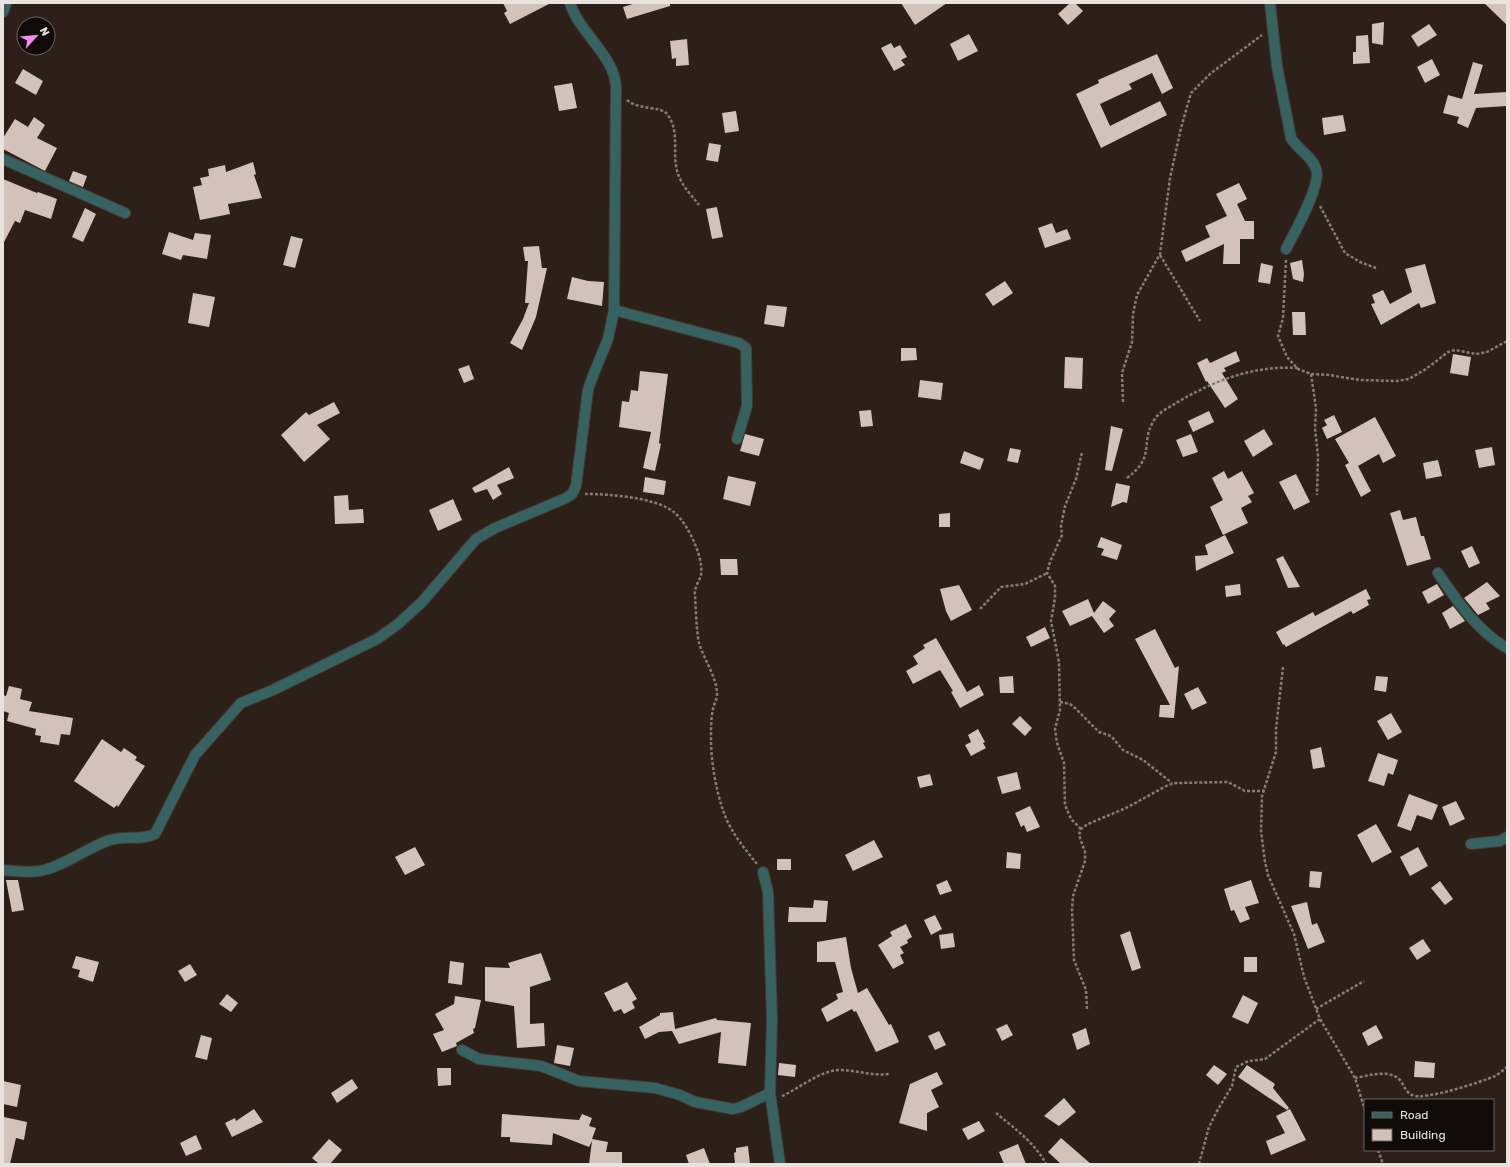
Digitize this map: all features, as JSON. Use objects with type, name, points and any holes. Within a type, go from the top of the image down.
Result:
[{"type":"street","points":[[3,12],[6,3]]},
{"type":"street","points":[[3,870],[20,872],[40,870],[61,863],[110,839],[127,836],[150,837],[155,834],[195,755],[241,703],[376,639],[398,624],[422,602],[476,539],[495,528],[566,498],[572,494],[576,486],[588,390],[608,339],[614,310],[616,88],[612,70],[574,15],[570,3]]},
{"type":"street","points":[[1270,3],[1277,66],[1291,138],[1295,145],[1311,160],[1317,170],[1317,182],[1313,196],[1286,249]]},
{"type":"street","points":[[3,159],[125,213]]},
{"type":"street","points":[[614,310],[739,343],[746,348],[747,401],[738,439]]},
{"type":"street","points":[[1438,573],[1468,615],[1483,630],[1507,648]]},
{"type":"street","points":[[1471,844],[1500,841],[1507,837]]},
{"type":"street","points":[[763,872],[768,892],[772,1011],[771,1098],[780,1164]]},
{"type":"street","points":[[462,1050],[479,1059],[540,1066],[579,1081],[655,1088],[680,1095],[695,1102],[733,1109],[771,1098]]},
{"type":"path","points":[[1123,402],[1122,374],[1132,342],[1133,314],[1137,295],[1160,254],[1170,178],[1180,128],[1191,93],[1211,73],[1272,28]]},
{"type":"path","points":[[616,88],[628,102],[640,107],[661,109],[667,113],[675,133],[678,175],[699,206]]},
{"type":"path","points":[[1313,196],[1325,214],[1331,230],[1345,253],[1360,262],[1376,268]]},
{"type":"path","points":[[1286,249],[1283,318],[1278,336],[1288,357],[1298,368]]},
{"type":"path","points":[[1160,254],[1200,321]]},
{"type":"path","points":[[1127,478],[1141,465],[1147,451],[1152,422],[1158,414],[1200,389],[1234,376],[1279,367],[1298,368],[1311,374],[1360,380],[1397,381],[1409,379],[1426,369],[1448,352],[1455,350],[1476,354],[1488,352],[1507,341]]},
{"type":"path","points":[[1311,374],[1316,408],[1315,428],[1318,456],[1317,495]]},
{"type":"path","points":[[1081,829],[1071,819],[1066,805],[1064,763],[1057,743],[1055,729],[1060,710],[1060,702],[1058,662],[1051,621],[1055,598],[1055,586],[1047,573],[1050,562],[1062,535],[1061,526],[1065,506],[1076,479],[1082,452]]},
{"type":"path","points":[[572,494],[602,494],[652,501],[666,506],[677,514],[696,544],[702,564],[701,576],[694,592],[699,641],[705,661],[714,678],[717,695],[713,710],[711,740],[715,773],[724,814],[736,836],[763,872]]},
{"type":"path","points":[[980,609],[1001,587],[1025,584],[1047,573]]},
{"type":"path","points":[[1283,667],[1276,729],[1276,752],[1264,791],[1261,812],[1261,842],[1268,875],[1294,934],[1304,978],[1316,1009],[1320,1019],[1354,1078],[1364,1107]]},
{"type":"path","points":[[1060,702],[1070,704],[1076,708],[1099,732],[1111,736],[1123,750],[1143,760],[1172,784]]},
{"type":"path","points":[[1087,1009],[1086,990],[1074,960],[1072,909],[1073,896],[1085,860],[1085,852],[1079,835],[1081,829],[1088,824],[1136,803],[1172,784],[1228,782],[1244,791],[1264,791]]},
{"type":"path","points":[[1316,1009],[1364,981]]},
{"type":"path","points":[[1200,1164],[1209,1127],[1232,1086],[1236,1067],[1249,1061],[1265,1059],[1320,1019]]},
{"type":"path","points":[[1354,1078],[1388,1074],[1399,1078],[1406,1090],[1412,1095],[1422,1097],[1474,1084],[1496,1075],[1507,1067]]},
{"type":"path","points":[[771,1098],[826,1072],[840,1070],[877,1076],[889,1074]]},
{"type":"path","points":[[996,1114],[1024,1137],[1046,1164]]},
{"type":"path","points":[[1378,1151],[1383,1164]]},
{"type":"building","points":[[503,3],[551,3],[510,24],[504,13],[507,11]]},
{"type":"building","points":[[636,3],[670,3],[670,6],[627,19],[623,7]]},
{"type":"building","points":[[901,3],[947,3],[915,25]]},
{"type":"building","points":[[1070,3],[1075,3],[1083,11],[1068,25],[1058,14]]},
{"type":"building","points":[[1484,3],[1507,3],[1507,25]]},
{"type":"building","points":[[1384,22],[1383,45],[1372,43],[1372,24]]},
{"type":"building","points":[[1429,24],[1437,35],[1418,47],[1411,36]]},
{"type":"building","points":[[969,34],[978,51],[958,61],[950,44]]},
{"type":"building","points":[[1368,35],[1370,63],[1353,64],[1353,52],[1356,52],[1356,36]]},
{"type":"building","points":[[687,39],[689,65],[676,66],[676,58],[672,59],[670,41]]},
{"type":"building","points":[[891,43],[894,48],[900,45],[907,57],[901,60],[905,65],[894,71],[881,48]]},
{"type":"building","points":[[1157,54],[1173,88],[1162,94],[1152,73],[1129,84],[1132,89],[1100,104],[1110,126],[1160,101],[1167,115],[1101,148],[1076,94],[1099,83],[1098,80]]},
{"type":"building","points":[[1432,59],[1440,75],[1425,83],[1417,67]]},
{"type":"building","points":[[1473,62],[1483,65],[1474,94],[1507,92],[1507,106],[1476,108],[1468,128],[1457,123],[1459,117],[1443,113],[1448,95],[1462,99]]},
{"type":"building","points":[[23,69],[43,81],[36,95],[15,83]]},
{"type":"building","points":[[572,83],[577,108],[559,111],[554,86]]},
{"type":"building","points":[[736,111],[739,131],[725,133],[722,113]]},
{"type":"building","points":[[1343,115],[1346,131],[1324,135],[1322,118]]},
{"type":"building","points":[[34,117],[45,125],[37,138],[57,148],[45,171],[3,149],[3,138],[15,119],[28,127]]},
{"type":"building","points":[[709,143],[721,145],[718,162],[706,160]]},
{"type":"building","points":[[253,162],[256,174],[254,175],[262,198],[228,204],[230,214],[200,220],[193,187],[202,185],[200,178],[209,176],[208,169],[225,165],[226,172]]},
{"type":"building","points":[[73,171],[87,176],[83,187],[69,181]]},
{"type":"building","points":[[3,179],[37,193],[38,192],[57,199],[51,219],[25,210],[20,223],[15,221],[3,244]]},
{"type":"building","points":[[1239,183],[1247,199],[1237,204],[1245,221],[1254,221],[1254,239],[1240,239],[1240,264],[1223,264],[1224,244],[1186,262],[1181,251],[1210,237],[1205,226],[1227,216],[1216,194]]},
{"type":"building","points":[[717,207],[723,237],[712,239],[706,209]]},
{"type":"building","points":[[85,208],[96,214],[83,242],[72,237]]},
{"type":"building","points":[[1052,223],[1056,233],[1067,229],[1071,239],[1045,248],[1038,228]]},
{"type":"building","points":[[169,232],[193,240],[195,233],[211,235],[207,259],[183,255],[181,260],[162,254]]},
{"type":"building","points":[[291,236],[303,239],[295,268],[283,265]]},
{"type":"building","points":[[539,246],[542,268],[547,268],[536,317],[522,350],[510,343],[523,319],[529,303],[525,303],[528,261],[525,261],[523,247]]},
{"type":"building","points":[[1302,260],[1304,274],[1303,282],[1293,279],[1290,263]]},
{"type":"building","points":[[1261,263],[1273,266],[1270,284],[1258,282]]},
{"type":"building","points":[[1425,264],[1436,303],[1421,308],[1419,303],[1381,325],[1371,304],[1375,303],[1372,295],[1383,290],[1390,304],[1412,292],[1405,269]]},
{"type":"building","points":[[572,277],[588,281],[604,282],[602,306],[567,299]]},
{"type":"building","points":[[1005,281],[1013,293],[993,306],[985,294]]},
{"type":"building","points":[[193,293],[215,297],[209,327],[188,323]]},
{"type":"building","points":[[767,305],[787,307],[784,327],[764,324]]},
{"type":"building","points":[[1292,312],[1305,312],[1306,335],[1293,335]]},
{"type":"building","points":[[901,348],[916,348],[917,360],[901,361]]},
{"type":"building","points":[[1236,351],[1240,361],[1224,368],[1226,371],[1222,373],[1238,399],[1225,408],[1207,381],[1206,382],[1197,363],[1207,358],[1210,363]]},
{"type":"building","points":[[1453,354],[1471,357],[1468,376],[1450,373]]},
{"type":"building","points":[[1065,357],[1083,358],[1082,389],[1064,388]]},
{"type":"building","points":[[469,365],[474,379],[464,383],[458,369]]},
{"type":"building","points":[[640,371],[668,374],[659,443],[661,444],[655,471],[643,468],[651,432],[619,427],[622,401],[629,402],[631,390],[638,391]]},
{"type":"building","points":[[920,380],[943,383],[941,400],[918,397]]},
{"type":"building","points":[[334,402],[340,413],[317,425],[330,439],[304,462],[281,435],[306,412],[309,415]]},
{"type":"building","points":[[871,410],[873,426],[861,427],[859,411]]},
{"type":"building","points":[[1209,411],[1214,422],[1193,432],[1188,421]]},
{"type":"building","points":[[1334,415],[1342,432],[1327,439],[1322,428],[1327,425],[1324,420]]},
{"type":"building","points":[[1375,417],[1396,456],[1383,463],[1379,454],[1358,466],[1371,491],[1361,497],[1345,465],[1349,463],[1335,439]]},
{"type":"building","points":[[1111,426],[1123,429],[1112,471],[1105,470]]},
{"type":"building","points":[[1264,429],[1273,444],[1253,457],[1244,441]]},
{"type":"building","points":[[745,434],[764,439],[759,456],[740,451]]},
{"type":"building","points":[[1191,434],[1198,452],[1183,457],[1176,440]]},
{"type":"building","points":[[1492,447],[1495,465],[1479,468],[1475,450]]},
{"type":"building","points":[[1010,448],[1021,450],[1018,463],[1007,461]]},
{"type":"building","points":[[964,451],[984,459],[980,470],[960,463]]},
{"type":"building","points":[[1438,460],[1442,476],[1426,479],[1423,463]]},
{"type":"building","points":[[509,467],[514,478],[497,485],[502,494],[493,500],[487,489],[475,493],[472,488]]},
{"type":"building","points":[[1224,471],[1228,479],[1242,471],[1254,493],[1248,496],[1252,502],[1241,508],[1248,523],[1223,535],[1210,507],[1223,500],[1212,478]]},
{"type":"building","points":[[1296,474],[1310,502],[1294,510],[1279,482]]},
{"type":"building","points":[[728,476],[756,482],[750,506],[723,499]]},
{"type":"building","points":[[645,477],[666,481],[664,495],[643,492]]},
{"type":"building","points":[[1116,483],[1130,486],[1127,503],[1123,502],[1111,507]]},
{"type":"building","points":[[348,495],[349,510],[363,509],[364,523],[335,524],[334,496]]},
{"type":"building","points":[[453,499],[462,520],[438,531],[429,510]]},
{"type":"building","points":[[1400,510],[1403,520],[1416,517],[1421,536],[1424,536],[1431,559],[1407,566],[1390,513]]},
{"type":"building","points":[[950,513],[950,527],[939,527],[939,514]]},
{"type":"building","points":[[1225,535],[1234,553],[1196,571],[1195,556],[1208,555],[1205,545]]},
{"type":"building","points":[[1101,537],[1122,545],[1117,560],[1101,555],[1104,549],[1097,547]]},
{"type":"building","points":[[1472,546],[1480,563],[1469,568],[1461,551]]},
{"type":"building","points":[[1283,556],[1300,587],[1288,588],[1276,559]]},
{"type":"building","points":[[720,559],[737,559],[738,575],[721,575]]},
{"type":"building","points":[[1487,582],[1500,596],[1486,603],[1490,609],[1478,615],[1464,598]]},
{"type":"building","points":[[1240,584],[1241,595],[1226,597],[1225,586]]},
{"type":"building","points":[[1437,584],[1444,595],[1428,604],[1422,592]]},
{"type":"building","points":[[959,585],[972,610],[951,621],[946,611],[940,589]]},
{"type":"building","points":[[1366,589],[1371,599],[1367,600],[1369,605],[1353,614],[1351,611],[1286,647],[1284,644],[1283,645],[1276,632],[1313,612],[1315,616]]},
{"type":"building","points":[[1088,599],[1094,613],[1103,601],[1116,611],[1109,619],[1114,626],[1104,633],[1092,616],[1070,626],[1062,611]]},
{"type":"building","points":[[1453,606],[1465,621],[1450,629],[1442,613]]},
{"type":"building","points":[[1045,627],[1050,638],[1031,647],[1026,637]]},
{"type":"building","points":[[1155,629],[1175,668],[1179,666],[1174,718],[1159,717],[1160,705],[1170,705],[1135,639]]},
{"type":"building","points":[[936,638],[967,692],[979,685],[984,695],[960,708],[951,692],[953,691],[940,670],[913,684],[906,671],[918,664],[913,656],[925,648],[923,645]]},
{"type":"building","points":[[1013,676],[1014,693],[1000,693],[999,677]]},
{"type":"building","points":[[1376,676],[1388,677],[1386,692],[1374,690]]},
{"type":"building","points":[[9,686],[22,689],[20,699],[32,702],[29,711],[73,718],[70,735],[61,734],[59,745],[40,742],[41,736],[35,735],[36,729],[7,721],[9,713],[3,711],[3,695],[6,696]]},
{"type":"building","points":[[1198,687],[1207,703],[1192,710],[1184,694]]},
{"type":"building","points":[[1391,713],[1402,732],[1388,740],[1377,721]]},
{"type":"building","points":[[1020,716],[1032,728],[1025,736],[1012,724]]},
{"type":"building","points":[[978,729],[985,742],[983,743],[986,748],[971,756],[965,745],[971,742],[968,735]]},
{"type":"building","points":[[102,739],[121,752],[124,748],[137,757],[135,760],[145,766],[118,807],[117,805],[114,808],[74,781]]},
{"type":"building","points":[[1321,747],[1325,767],[1313,769],[1310,750]]},
{"type":"building","points":[[1378,753],[1398,760],[1393,775],[1388,773],[1384,786],[1368,781]]},
{"type":"building","points":[[1017,772],[1021,789],[1002,794],[997,777]]},
{"type":"building","points":[[930,774],[933,785],[920,788],[917,777]]},
{"type":"building","points":[[1409,794],[1438,805],[1432,820],[1417,815],[1411,831],[1397,826]]},
{"type":"building","points":[[1456,801],[1465,819],[1450,826],[1442,807]]},
{"type":"building","points":[[1030,806],[1040,827],[1027,832],[1024,825],[1021,827],[1015,813]]},
{"type":"building","points":[[1376,824],[1392,852],[1372,863],[1357,835]]},
{"type":"building","points":[[874,840],[883,857],[853,871],[845,855]]},
{"type":"building","points":[[415,847],[425,865],[405,875],[395,857]]},
{"type":"building","points":[[1418,847],[1428,866],[1410,876],[1400,857]]},
{"type":"building","points":[[1007,852],[1021,854],[1020,869],[1006,868]]},
{"type":"building","points":[[777,859],[791,859],[791,870],[777,870]]},
{"type":"building","points":[[1310,871],[1322,872],[1320,888],[1309,887]]},
{"type":"building","points":[[6,880],[18,880],[24,910],[12,912]]},
{"type":"building","points":[[947,880],[952,891],[940,895],[936,885]]},
{"type":"building","points":[[1251,880],[1259,903],[1245,907],[1250,919],[1240,923],[1234,910],[1231,911],[1224,889]]},
{"type":"building","points":[[1440,881],[1453,899],[1445,905],[1431,888]]},
{"type":"building","points":[[814,900],[828,901],[826,922],[788,922],[789,907],[813,908]]},
{"type":"building","points":[[1307,902],[1312,925],[1317,923],[1325,942],[1308,949],[1291,906]]},
{"type":"building","points":[[935,915],[942,929],[931,935],[924,920]]},
{"type":"building","points":[[906,924],[912,937],[907,940],[908,943],[900,947],[904,953],[900,955],[904,963],[893,969],[878,945],[892,936],[890,932]]},
{"type":"building","points":[[1130,931],[1141,968],[1132,971],[1120,935]]},
{"type":"building","points":[[953,933],[955,947],[941,949],[939,935]]},
{"type":"building","points":[[846,937],[851,968],[858,993],[867,988],[889,1025],[891,1024],[899,1042],[876,1052],[856,1011],[854,1012],[852,1009],[827,1022],[821,1009],[838,999],[836,994],[843,992],[835,962],[817,962],[817,942]]},
{"type":"building","points":[[1423,939],[1431,951],[1417,960],[1409,948]]},
{"type":"building","points":[[541,953],[551,980],[530,987],[530,1024],[544,1023],[545,1046],[517,1048],[514,1006],[485,1001],[485,967],[510,968],[508,963]]},
{"type":"building","points":[[76,956],[99,962],[93,982],[78,977],[80,970],[72,968]]},
{"type":"building","points":[[1244,957],[1257,957],[1257,972],[1244,972]]},
{"type":"building","points":[[450,961],[464,963],[462,985],[448,983]]},
{"type":"building","points":[[190,964],[197,975],[185,982],[178,971]]},
{"type":"building","points":[[627,982],[637,999],[632,1002],[635,1008],[624,1014],[621,1009],[614,1012],[604,993]]},
{"type":"building","points":[[227,994],[238,1003],[231,1012],[219,1004]]},
{"type":"building","points":[[1243,995],[1258,1003],[1248,1024],[1232,1017]]},
{"type":"building","points":[[455,996],[481,1000],[475,1028],[473,1029],[474,1033],[456,1043],[457,1046],[442,1052],[433,1034],[444,1030],[435,1014],[454,1004]]},
{"type":"building","points":[[673,1012],[675,1029],[716,1018],[717,1020],[751,1023],[746,1066],[718,1063],[721,1032],[679,1044],[672,1031],[659,1032],[645,1039],[639,1027],[660,1015],[660,1013]]},
{"type":"building","points":[[1007,1024],[1013,1035],[1002,1041],[996,1029]]},
{"type":"building","points":[[1376,1025],[1383,1038],[1368,1046],[1362,1033]]},
{"type":"building","points":[[1086,1028],[1090,1044],[1077,1050],[1072,1034]]},
{"type":"building","points":[[939,1031],[946,1045],[935,1050],[928,1036]]},
{"type":"building","points":[[201,1035],[212,1038],[207,1060],[195,1057]]},
{"type":"building","points":[[557,1045],[574,1048],[570,1066],[554,1063]]},
{"type":"building","points":[[1415,1061],[1435,1063],[1434,1078],[1414,1077]]},
{"type":"building","points":[[779,1063],[796,1065],[795,1077],[778,1075]]},
{"type":"building","points":[[1214,1065],[1227,1074],[1218,1085],[1206,1075]]},
{"type":"building","points":[[1247,1065],[1275,1084],[1273,1088],[1289,1108],[1287,1110],[1238,1077]]},
{"type":"building","points":[[437,1068],[451,1068],[451,1085],[438,1086]]},
{"type":"building","points":[[937,1072],[943,1084],[931,1090],[939,1107],[927,1113],[927,1131],[899,1123],[910,1084]]},
{"type":"building","points":[[352,1079],[358,1088],[337,1103],[331,1093]]},
{"type":"building","points":[[3,1081],[21,1085],[17,1107],[3,1104]]},
{"type":"building","points":[[1064,1098],[1076,1112],[1059,1126],[1044,1116]]},
{"type":"building","points":[[254,1109],[263,1122],[232,1137],[225,1123],[235,1118],[236,1121]]},
{"type":"building","points":[[1290,1109],[1306,1140],[1271,1155],[1266,1141],[1285,1133],[1276,1116]]},
{"type":"building","points":[[502,1114],[579,1120],[582,1114],[592,1118],[589,1126],[596,1128],[592,1139],[608,1142],[606,1152],[622,1152],[622,1164],[589,1164],[592,1141],[589,1147],[553,1133],[552,1145],[510,1142],[510,1137],[501,1137]]},
{"type":"building","points":[[4,1117],[27,1122],[24,1140],[16,1138],[10,1164],[3,1164]]},
{"type":"building","points":[[979,1121],[985,1131],[968,1140],[962,1129]]},
{"type":"building","points":[[196,1135],[202,1149],[186,1156],[180,1143]]},
{"type":"building","points":[[1061,1138],[1091,1164],[1061,1164],[1048,1152]]},
{"type":"building","points":[[329,1139],[342,1150],[330,1164],[319,1164],[312,1158]]},
{"type":"building","points":[[1018,1144],[1026,1164],[1004,1164],[999,1152]]},
{"type":"building","points":[[748,1146],[750,1164],[735,1164],[734,1153],[736,1152],[736,1148]]},
{"type":"building","points":[[704,1148],[710,1164],[689,1164],[686,1155]]}]
